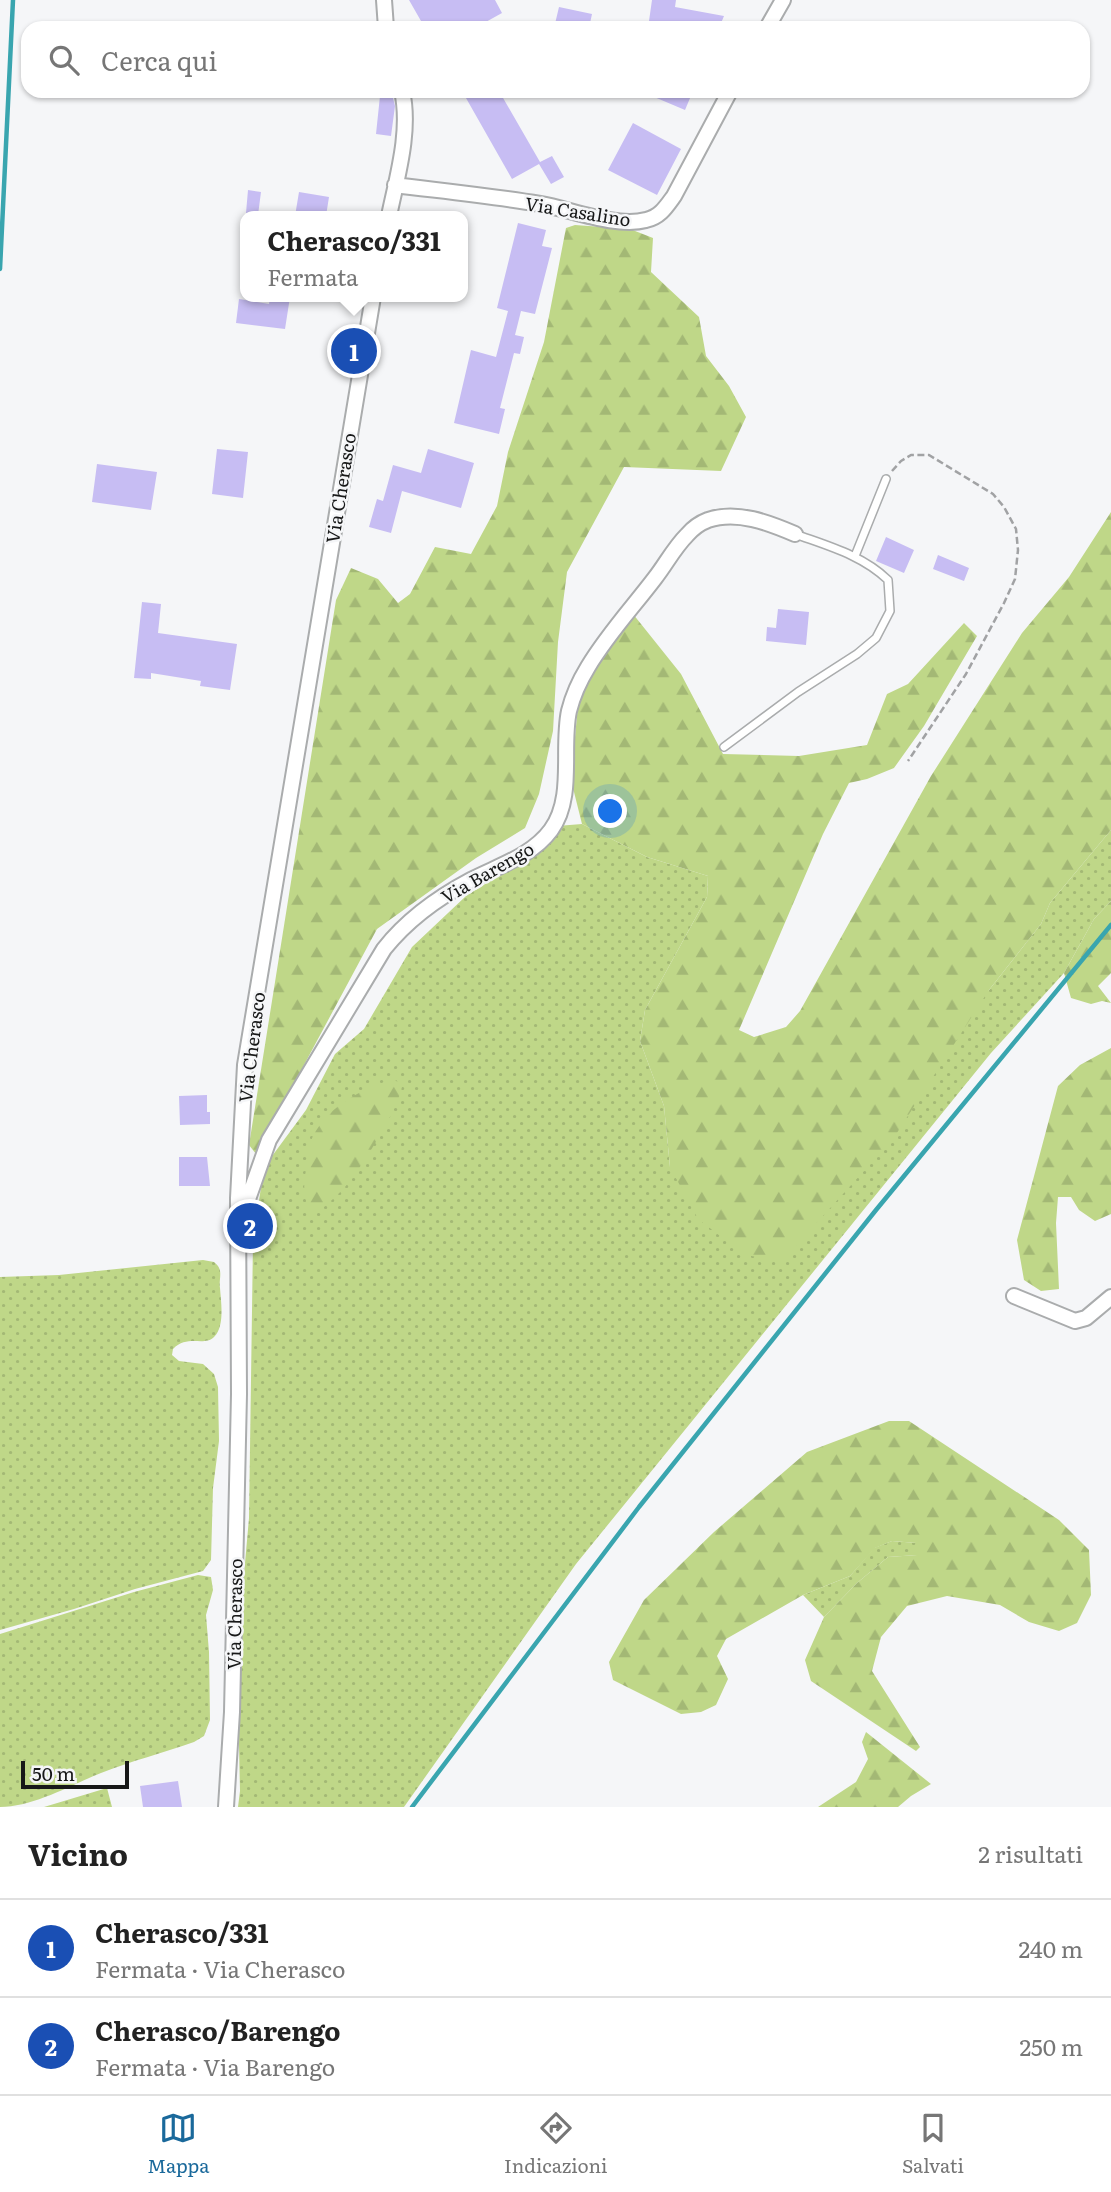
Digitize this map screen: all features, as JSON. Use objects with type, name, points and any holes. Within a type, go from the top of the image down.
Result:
[{"type":"street","points":[[384,0],[386,21]]},
{"type":"street","points":[[770,21],[783,0]]},
{"type":"street","points":[[390,211],[404,129],[403,98]]},
{"type":"street","name":"Via Casalino","points":[[395,185],[541,204],[630,222],[649,220],[665,209],[674,196],[726,98]]},
{"type":"street","name":"Via Cherasco","points":[[226,1807],[232,1712],[239,1394],[238,1187],[246,1065],[372,302]]},
{"type":"street","name":"Via Barengo","points":[[238,1227],[269,1140],[384,949],[400,930],[430,905],[470,880],[517,858],[551,831],[563,798],[569,712],[579,682],[681,541],[699,524],[724,516],[760,521],[795,534]]},
{"type":"street","points":[[1014,1296],[1074,1321],[1086,1318],[1111,1297]]},
{"type":"lane","points":[[855,556],[886,479]]},
{"type":"lane","points":[[724,747],[877,638],[890,611],[888,580],[877,569],[855,556],[795,534]]},
{"type":"path","points":[[886,479],[901,461],[911,455],[929,456],[993,494],[1016,529],[1018,550],[1015,579],[1004,603],[966,674],[908,761]]},
{"type":"green space","points":[[575,225],[630,229],[653,238],[651,272],[699,317],[706,356],[729,386],[746,417],[721,471],[624,467],[567,572],[558,642],[553,731],[539,794],[525,828],[476,858],[377,929],[304,1065],[260,1159],[249,1145],[336,600],[351,568],[378,579],[398,603],[410,594],[435,547],[471,554],[497,506],[508,452],[544,342],[566,228]]},
{"type":"green space","points":[[1111,512],[1111,830],[1050,903],[1041,924],[989,990],[893,1139],[782,1261],[745,1255],[698,1219],[670,1167],[664,1106],[640,1041],[645,1010],[707,897],[708,876],[647,857],[582,824],[571,780],[578,705],[595,664],[633,614],[681,674],[723,754],[799,756],[867,745],[887,694],[908,684],[964,623],[977,636],[924,726],[894,768],[849,783],[823,834],[739,1030],[754,1037],[786,1027],[800,1011],[931,776],[1022,633],[1069,577]]},
{"type":"green space","points":[[582,824],[647,857],[708,876],[707,897],[645,1010],[640,1041],[664,1106],[670,1167],[989,990],[1041,924],[1050,903],[1111,830],[1111,901],[1094,919],[1064,973],[991,1053],[576,1564],[404,1807],[238,1807],[240,1791],[237,1653],[249,1518],[253,1241],[264,1167],[306,1110],[335,1054],[364,1029],[412,947],[466,896],[530,856],[557,826]]},
{"type":"green space","points":[[1111,901],[1111,973],[1098,986],[1111,1003],[1102,1001],[1091,1004],[1071,998],[1064,973],[1094,919]]},
{"type":"green space","points":[[1111,1048],[1111,1214],[1095,1221],[1079,1210],[1071,1197],[1058,1197],[1056,1223],[1059,1289],[1041,1291],[1024,1280],[1017,1240],[1058,1086],[1080,1065]]},
{"type":"green space","points":[[394,1079],[402,1086],[394,1109],[378,1138],[345,1187],[313,1216],[306,1199],[304,1182],[308,1149],[316,1131],[334,1110],[356,1094]]},
{"type":"green space","points":[[203,1260],[214,1262],[220,1269],[220,1327],[210,1340],[184,1342],[173,1349],[172,1355],[179,1361],[203,1364],[214,1374],[218,1387],[219,1441],[213,1488],[211,1560],[203,1571],[0,1630],[0,1277],[59,1275]]},
{"type":"green space","points":[[889,1421],[909,1421],[1059,1520],[1089,1550],[1091,1595],[1077,1623],[1059,1631],[1029,1622],[1000,1605],[947,1596],[907,1606],[881,1637],[872,1671],[920,1747],[916,1751],[811,1681],[805,1660],[824,1617],[857,1583],[888,1557],[917,1555],[916,1543],[892,1541],[875,1548],[850,1576],[803,1595],[726,1639],[717,1656],[728,1679],[716,1705],[701,1712],[681,1714],[613,1680],[609,1662],[644,1600],[714,1532],[807,1452]]},
{"type":"green space","points":[[892,1541],[917,1543],[918,1555],[888,1557],[857,1583],[824,1617],[803,1595],[850,1576],[874,1548]]},
{"type":"green space","points":[[198,1575],[211,1577],[213,1590],[206,1615],[210,1720],[204,1736],[194,1742],[101,1773],[39,1799],[0,1807],[0,1634]]},
{"type":"green space","points":[[866,1732],[931,1784],[898,1807],[818,1807],[856,1782],[868,1759],[862,1742]]},
{"type":"green space","points":[[107,1788],[112,1807],[44,1807]]},
{"type":"building","points":[[409,0],[495,0],[502,13],[488,21],[421,21]]},
{"type":"building","points":[[652,0],[676,0],[675,7],[724,16],[722,21],[649,21]]},
{"type":"building","points":[[559,7],[592,14],[590,21],[556,21]]},
{"type":"building","points":[[380,98],[393,98],[395,106],[391,136],[376,134]]},
{"type":"building","points":[[466,98],[503,98],[540,162],[552,156],[564,177],[551,184],[539,164],[512,179]]},
{"type":"building","points":[[657,98],[690,98],[685,110]]},
{"type":"building","points":[[633,123],[681,149],[657,195],[608,170]]},
{"type":"building","points":[[248,190],[261,192],[259,211],[246,211]]},
{"type":"building","points":[[299,192],[329,197],[327,211],[296,211]]},
{"type":"building","points":[[518,223],[546,230],[542,246],[552,248],[535,314],[521,311],[515,335],[524,337],[520,354],[514,353],[500,408],[505,409],[499,434],[454,423],[471,350],[496,357],[508,311],[497,308]]},
{"type":"building","points":[[239,299],[240,302],[289,302],[285,329],[236,323]]},
{"type":"building","points":[[217,449],[248,452],[243,498],[212,494]]},
{"type":"building","points":[[428,449],[474,463],[461,508],[402,491],[391,533],[369,527],[377,499],[383,501],[393,465],[421,473]]},
{"type":"building","points":[[97,464],[157,472],[151,510],[92,502]]},
{"type":"building","points":[[886,537],[914,550],[904,573],[876,561]]},
{"type":"building","points":[[938,555],[969,568],[964,581],[933,569]]},
{"type":"building","points":[[142,602],[161,604],[158,633],[237,644],[230,690],[200,686],[201,681],[151,673],[151,679],[134,678]]},
{"type":"building","points":[[778,609],[809,612],[806,645],[766,641],[767,627],[776,628]]},
{"type":"building","points":[[207,1095],[210,1124],[180,1125],[179,1096]]},
{"type":"building","points":[[179,1157],[207,1157],[210,1186],[179,1186]]},
{"type":"building","points":[[178,1781],[182,1807],[143,1807],[140,1786]]},
{"type":"waterway","points":[[0,269],[13,0]]},
{"type":"waterway","points":[[412,1807],[639,1507],[876,1210],[1111,925]]},
{"type":"place","name":"Cherasco/331","points":[[354,351]]},
{"type":"place","name":"Cherasco/Barengo","points":[[250,1226]]}]
